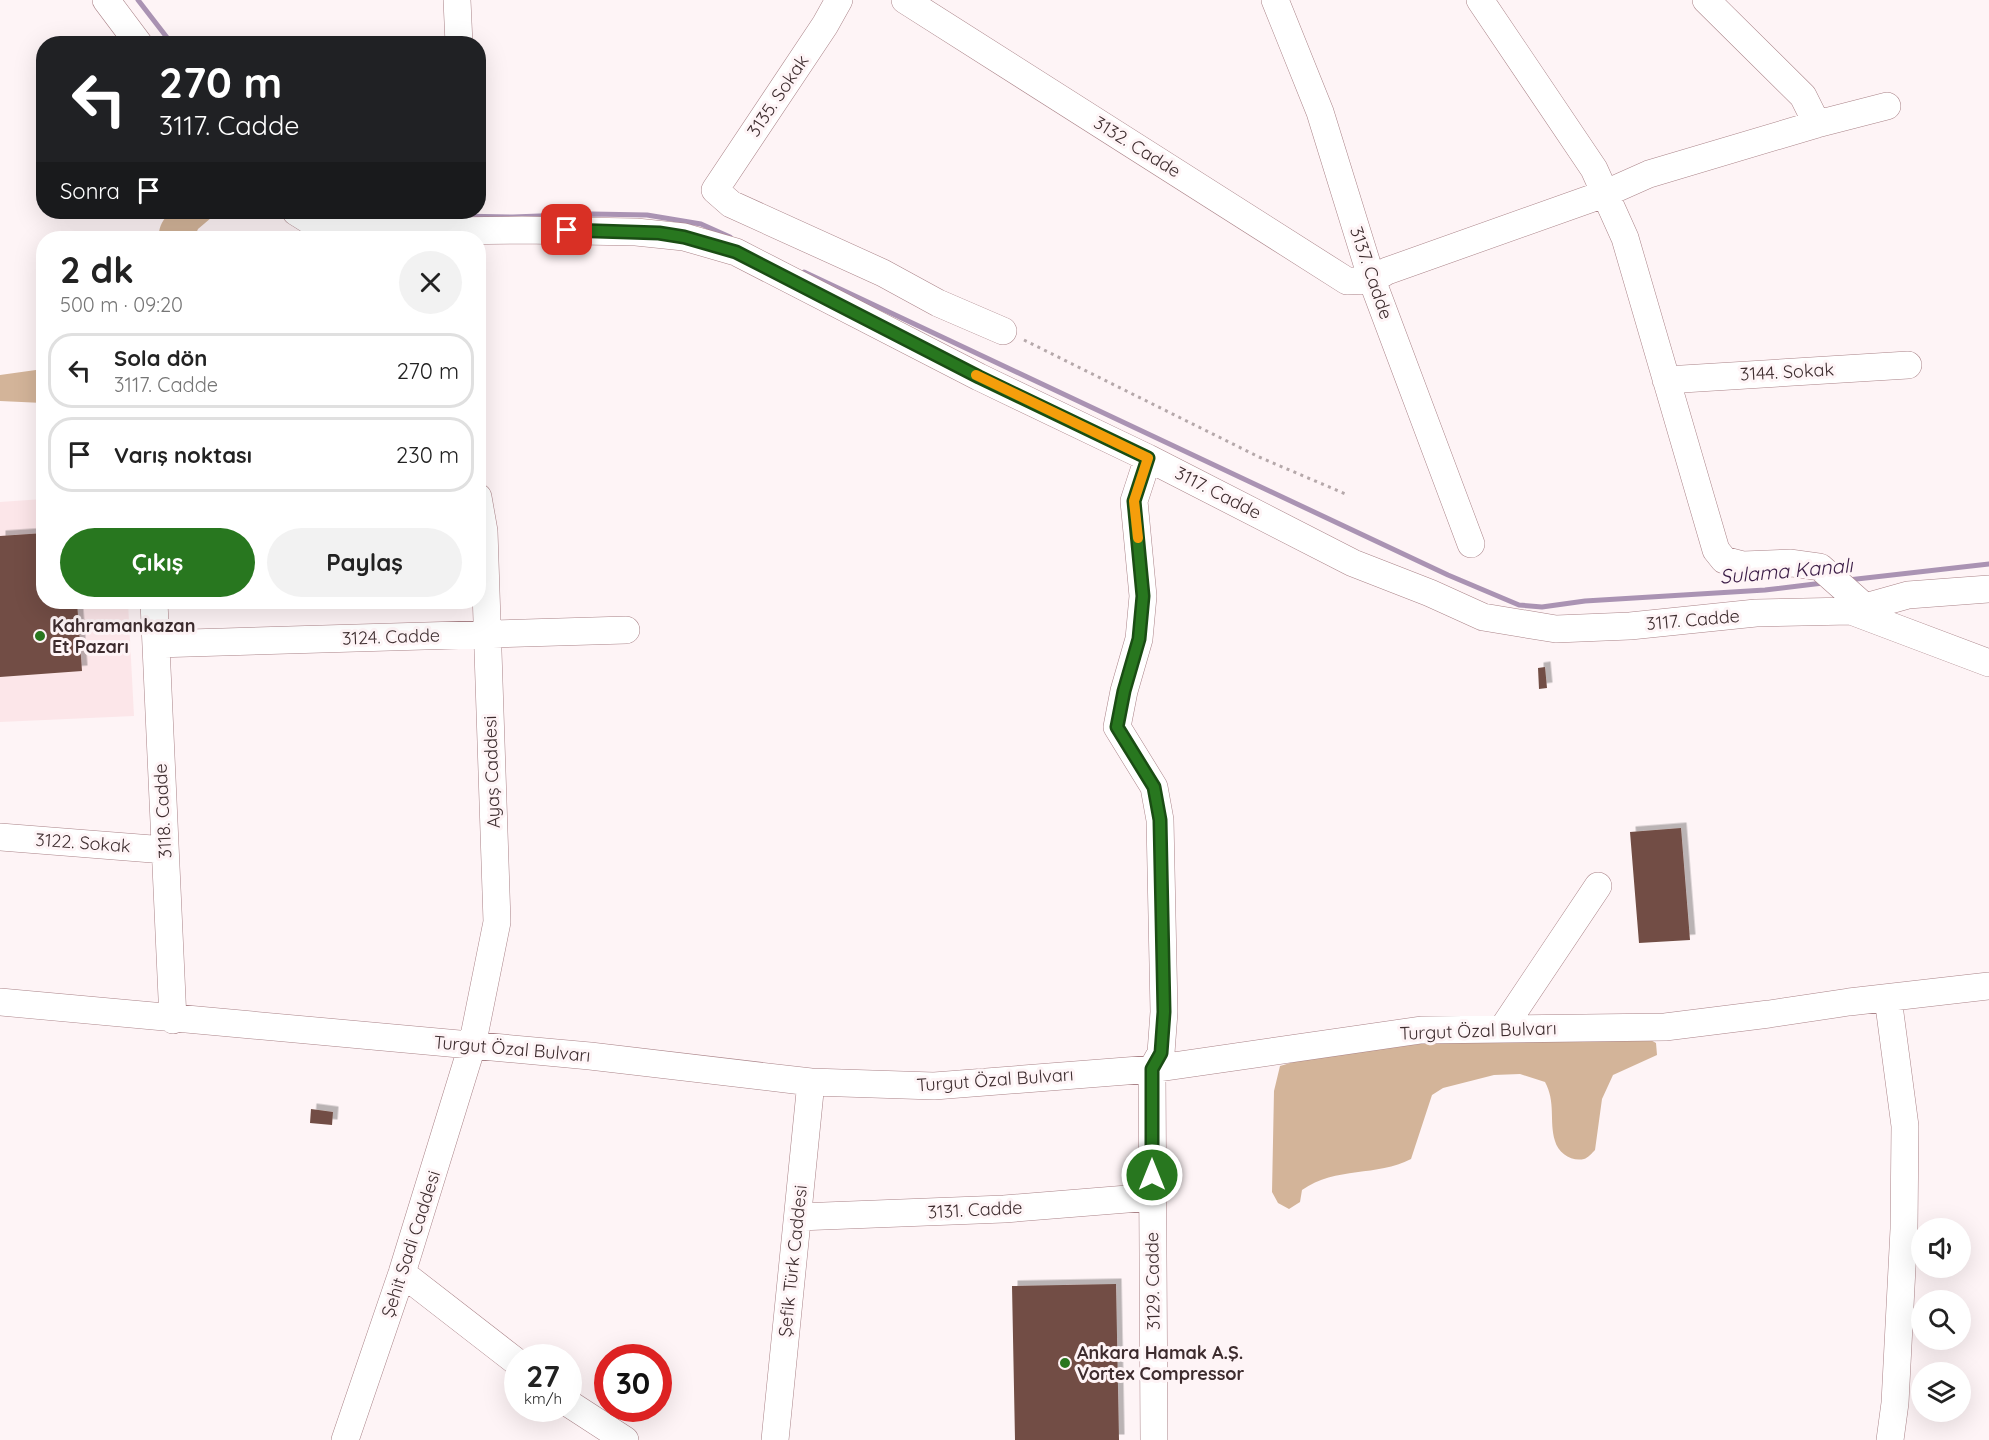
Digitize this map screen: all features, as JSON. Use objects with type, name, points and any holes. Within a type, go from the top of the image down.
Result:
[{"type":"street","points":[[106,0],[132,36]]},
{"type":"street","points":[[457,0],[459,36]]},
{"type":"street","name":"3135. Sokak","points":[[839,0],[825,25],[715,190],[731,204],[883,273],[938,303],[1003,331]]},
{"type":"street","name":"3132. Cadde","points":[[905,0],[1347,281],[1372,280]]},
{"type":"street","name":"3137. Cadde","points":[[1275,0],[1320,112],[1372,280],[1471,544]]},
{"type":"street","points":[[1480,0],[1594,169],[1625,238],[1716,550],[1724,560],[1743,565],[1791,563],[1820,567],[1858,609],[1989,663]]},
{"type":"street","points":[[1706,0],[1803,96],[1817,124]]},
{"type":"street","points":[[1372,280],[1387,271],[1604,194],[1649,174],[1817,124],[1887,106]]},
{"type":"street","name":"3117. Cadde","points":[[307,219],[320,227],[340,231]]},
{"type":"street","name":"3117. Cadde","points":[[486,233],[589,230],[659,233],[684,237],[736,252],[979,377],[1148,458],[1353,563],[1430,593],[1483,617],[1556,629],[1630,626],[1756,614],[1858,609]]},
{"type":"street","name":"3144. Sokak","points":[[1666,380],[1908,365]]},
{"type":"street","name":"3129. Cadde","points":[[1148,458],[1134,501],[1143,596],[1139,639],[1124,691],[1117,727],[1154,787],[1160,820],[1164,1012],[1161,1053],[1152,1069],[1154,1440]]},
{"type":"street","points":[[1858,609],[1908,595],[1989,589]]},
{"type":"street","name":"Ayaş Caddesi","points":[[472,1046],[496,921],[486,600]]},
{"type":"street","name":"3118. Cadde","points":[[154,609],[173,1020]]},
{"type":"street","name":"3124. Cadde","points":[[156,644],[626,630]]},
{"type":"street","name":"3122. Sokak","points":[[0,837],[165,850]]},
{"type":"street","points":[[1503,1028],[1598,886]]},
{"type":"street","name":"Turgut Özal Bulvarı","points":[[0,1002],[173,1020],[590,1056],[811,1082],[934,1086],[1152,1069],[1421,1030],[1665,1027],[1989,986]]},
{"type":"street","points":[[1888,998],[1905,1126],[1904,1229],[1890,1440]]},
{"type":"street","name":"Şehit Sadi Caddesi","points":[[345,1440],[402,1273],[472,1046]]},
{"type":"street","name":"Şefik Türk Caddesi","points":[[775,1440],[811,1082]]},
{"type":"street","name":"3131. Cadde","points":[[798,1217],[1004,1209],[1152,1197]]},
{"type":"street","points":[[402,1273],[504,1352]]},
{"type":"street","points":[[582,1412],[625,1440]]},
{"type":"path","points":[[1003,331],[1049,351],[1259,457],[1348,495]]},
{"type":"shaded area","points":[[164,219],[210,219],[197,231],[159,231]]},
{"type":"shaded area","points":[[36,370],[36,403],[0,401],[0,375]]},
{"type":"shaded area","points":[[36,499],[36,609],[128,609],[134,716],[0,722],[0,502]]},
{"type":"shaded area","points":[[1645,1037],[1656,1043],[1657,1055],[1613,1075],[1602,1099],[1595,1150],[1585,1158],[1579,1160],[1570,1158],[1562,1153],[1557,1145],[1553,1134],[1550,1097],[1545,1082],[1520,1074],[1494,1075],[1443,1088],[1432,1095],[1411,1159],[1398,1165],[1342,1174],[1315,1183],[1302,1190],[1300,1202],[1289,1209],[1278,1203],[1272,1192],[1274,1091],[1280,1066],[1321,1054],[1468,1039]]},
{"type":"building","name":"Kahramankazan Et Pazarı","points":[[36,534],[36,609],[78,609],[82,671],[0,677],[0,536]]},
{"type":"building","points":[[1545,667],[1547,688],[1539,689],[1538,668]]},
{"type":"building","points":[[1681,828],[1690,940],[1639,943],[1630,832]]},
{"type":"building","points":[[311,1109],[333,1112],[332,1125],[310,1123]]},
{"type":"building","name":"Ankara Hamak A.Ş. Vortex Compressor","points":[[1116,1284],[1119,1440],[1015,1440],[1012,1286]]},
{"type":"waterway","points":[[138,0],[166,36]]},
{"type":"waterway","points":[[486,216],[647,215],[701,224],[730,237]]},
{"type":"waterway","points":[[804,272],[1448,575],[1519,605],[1542,607],[1585,601],[1765,590],[1823,583]]},
{"type":"waterway","name":"Sulama Kanalı","points":[[1848,580],[1989,564]]},
{"type":"slow traffic","points":[[976,375],[1148,458],[1134,501],[1138,538]]},
{"type":"place","name":"Kahramankazan Et Pazarı","points":[[40,636]]},
{"type":"place","name":"Ankara Hamak A.Ş. Vortex Compressor","points":[[1065,1363]]},
{"type":"route","points":[[567,230],[659,233],[684,237],[736,252],[979,377],[1148,458],[1134,501],[1143,596],[1139,639],[1124,691],[1117,727],[1154,787],[1160,820],[1164,1012],[1161,1053],[1152,1069],[1152,1175]]}]
